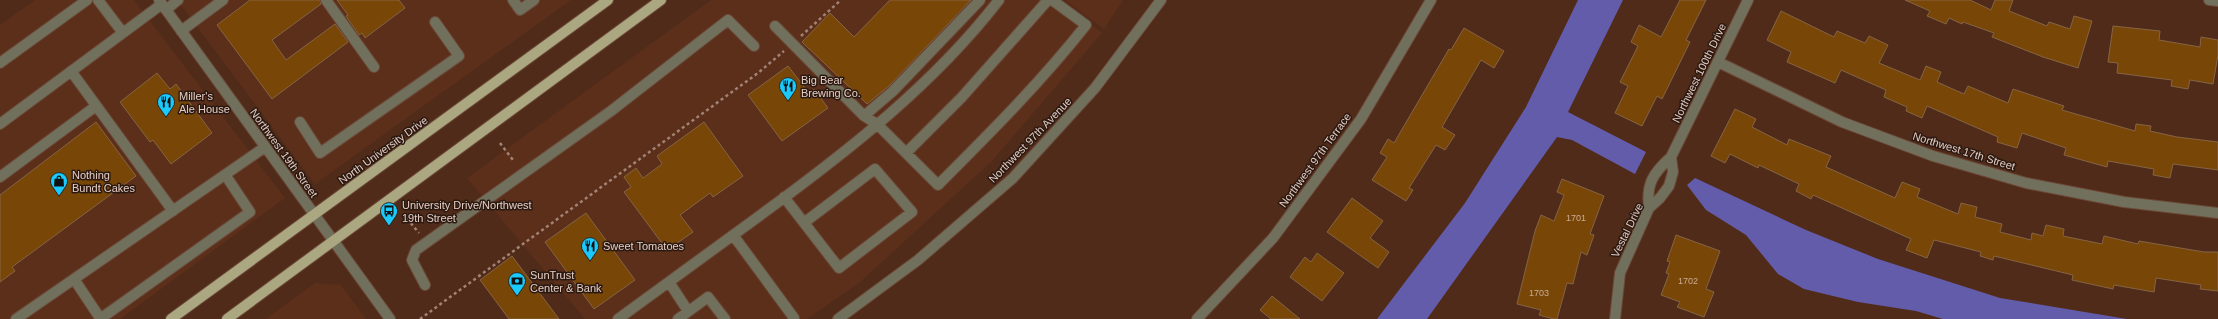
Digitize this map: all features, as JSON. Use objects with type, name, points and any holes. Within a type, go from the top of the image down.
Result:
[{"type":"main road","name":"North University Drive","points":[[171,319],[608,0]]},
{"type":"main road","points":[[227,319],[334,242],[660,1]]},
{"type":"street","points":[[0,63],[87,0]]},
{"type":"street","points":[[98,0],[123,33]]},
{"type":"street","points":[[0,124],[162,5],[178,0]]},
{"type":"street","points":[[181,30],[223,0]]},
{"type":"street","points":[[326,0],[374,67]]},
{"type":"street","points":[[513,0],[520,10],[534,0]]},
{"type":"street","points":[[864,116],[909,76],[980,0]]},
{"type":"street","points":[[618,319],[836,159],[908,98],[952,53],[999,0]]},
{"type":"street","points":[[906,153],[967,91],[1048,0]]},
{"type":"street","points":[[775,26],[864,116],[877,124],[938,185],[1008,116],[1052,69],[1086,25],[1052,0]]},
{"type":"street","name":"Northwest 97th Avenue","points":[[838,319],[918,260],[1013,178],[1095,88],[1161,0]]},
{"type":"street","name":"Northwest 97th Terrace","points":[[1197,319],[1273,238],[1361,120],[1431,0]]},
{"type":"street","name":"Northwest 100th Drive","points":[[1671,157],[1748,0]]},
{"type":"street","points":[[2209,0],[2218,1]]},
{"type":"street","name":"Northwest 19th Street","points":[[162,5],[390,319]]},
{"type":"street","points":[[425,285],[412,260],[416,250],[611,111],[728,20],[754,46]]},
{"type":"street","points":[[300,122],[320,153],[459,56],[435,22]]},
{"type":"street","name":"Northwest 17th Street","points":[[1718,62],[1842,122],[1933,156],[2026,183],[2124,202],[2218,213]]},
{"type":"street","points":[[71,71],[173,211]]},
{"type":"street","points":[[0,177],[96,106]]},
{"type":"street","points":[[16,319],[226,176],[265,147]]},
{"type":"street","points":[[1649,208],[1647,192],[1653,178],[1658,168],[1671,157]]},
{"type":"street","name":"Vestal Drive","points":[[1615,319],[1620,273],[1649,208],[1660,198],[1669,186],[1673,172],[1671,157]]},
{"type":"street","points":[[784,197],[805,222],[839,268],[912,212],[876,169],[805,222]]},
{"type":"street","points":[[74,279],[100,319],[250,212],[226,176]]},
{"type":"street","points":[[733,234],[794,318]]},
{"type":"street","points":[[669,282],[688,311]]},
{"type":"street","points":[[678,319],[708,297],[725,319]]},
{"type":"path","points":[[420,319],[758,73],[841,0]]},
{"type":"path","points":[[500,143],[513,160]]},
{"type":"path","points":[[403,214],[420,234]]},
{"type":"shaded area","points":[[35,0],[134,0],[285,198],[120,319],[0,319],[0,25]]},
{"type":"shaded area","points":[[177,0],[571,0],[315,184]]},
{"type":"shaded area","points":[[711,0],[1058,0],[1102,33],[991,162],[859,283],[807,319],[585,319],[467,178]]},
{"type":"shaded area","points":[[1065,0],[1123,0],[1104,29]]},
{"type":"shaded area","points":[[1578,0],[1623,0],[1568,112],[1646,152],[1635,174],[1572,140],[1557,137],[1427,319],[1377,319],[1465,203],[1526,107]]},
{"type":"shaded area","points":[[1695,178],[1806,230],[1878,259],[2000,298],[2127,319],[1943,319],[1916,311],[1858,302],[1804,289],[1778,274],[1746,235],[1706,210],[1687,185]]},
{"type":"shaded area","points":[[315,283],[341,285],[366,319],[266,319]]},
{"type":"building","points":[[250,0],[320,0],[321,4],[272,40],[286,60],[335,24],[348,42],[272,99],[217,25]]},
{"type":"building","points":[[337,0],[399,0],[405,8],[365,38],[362,33],[359,35],[346,16],[348,15]]},
{"type":"building","points":[[890,0],[971,0],[889,86],[867,104],[802,42],[830,13],[854,37]]},
{"type":"building","points":[[1680,0],[1706,0],[1686,40],[1690,42],[1662,99],[1657,96],[1642,126],[1615,113],[1628,86],[1620,82],[1638,46],[1631,42],[1639,25],[1661,37]]},
{"type":"building","points":[[1905,0],[1970,0],[1991,10],[1995,0],[2013,0],[2009,11],[2047,26],[2049,22],[2070,29],[2074,16],[2092,21],[2078,68],[2043,57],[1992,37],[1994,33],[1963,22],[1962,24],[1949,18],[1946,24],[1927,16],[1930,11]]},
{"type":"building","points":[[1781,11],[1834,37],[1837,31],[1865,43],[1869,36],[1888,45],[1879,63],[1920,80],[1926,66],[1941,72],[1937,82],[1964,94],[1968,86],[2008,103],[2013,89],[2064,106],[2062,110],[2135,131],[2136,124],[2151,126],[2150,131],[2177,137],[2218,142],[2218,170],[2173,164],[2170,178],[2153,175],[2154,169],[2108,161],[2107,167],[2064,155],[2066,148],[2022,133],[2017,148],[1997,142],[1998,137],[1927,106],[1922,118],[1906,111],[1907,107],[1884,97],[1886,90],[1841,70],[1835,83],[1787,62],[1791,52],[1767,40]]},
{"type":"building","points":[[2113,26],[2160,31],[2159,40],[2200,47],[2201,37],[2218,40],[2218,55],[2213,84],[2190,80],[2188,89],[2171,86],[2172,80],[2117,73],[2118,63],[2108,62]]},
{"type":"building","points":[[1464,28],[1504,51],[1494,68],[1481,60],[1442,127],[1455,135],[1445,150],[1436,145],[1409,188],[1413,190],[1406,201],[1372,180],[1387,157],[1380,153],[1388,139],[1394,143],[1449,49],[1451,50]]},
{"type":"building","name":"Big Bear Brewing Co.","points":[[788,66],[809,93],[814,89],[828,108],[782,141],[748,95]]},
{"type":"building","name":"Miller's Ale House","points":[[157,73],[170,89],[176,84],[212,133],[171,164],[153,140],[150,142],[120,102]]},
{"type":"building","points":[[1735,109],[1756,119],[1752,127],[1787,145],[1789,139],[1831,156],[1826,167],[1895,198],[1902,182],[1920,189],[1917,197],[1958,214],[1961,203],[1977,207],[1975,217],[2002,224],[2000,232],[2031,240],[2032,233],[2043,236],[2046,225],[2064,229],[2063,236],[2102,244],[2104,236],[2138,244],[2139,241],[2204,252],[2218,252],[2218,291],[2200,289],[2201,285],[2156,278],[2154,292],[2114,285],[2113,289],[2072,280],[2073,275],[1994,256],[1993,260],[1980,256],[1981,252],[1934,240],[1927,258],[1906,250],[1911,239],[1813,195],[1811,199],[1796,191],[1799,184],[1759,165],[1758,168],[1730,154],[1725,163],[1711,156]]},
{"type":"building","points":[[96,122],[136,176],[12,267],[15,271],[0,282],[0,195]]},
{"type":"building","points":[[704,122],[743,176],[713,197],[710,193],[680,215],[693,232],[667,250],[624,192],[631,187],[624,177],[636,168],[643,178],[662,164],[657,156]]},
{"type":"building","points":[[1562,179],[1604,196],[1590,234],[1594,235],[1587,255],[1581,252],[1573,284],[1567,283],[1557,319],[1554,319],[1539,315],[1541,310],[1517,304],[1535,231],[1541,215],[1554,221],[1564,195],[1557,192]]},
{"type":"building","points":[[1352,198],[1383,221],[1370,238],[1389,252],[1378,268],[1327,232]]},
{"type":"building","name":"Sweet Tomatoes","points":[[586,213],[635,280],[594,309],[545,242]]},
{"type":"building","points":[[1676,235],[1720,251],[1706,289],[1714,292],[1704,317],[1677,307],[1680,302],[1661,295],[1669,274],[1666,273],[1670,262],[1667,261]]},
{"type":"building","points":[[1317,253],[1344,273],[1322,301],[1290,277],[1305,257],[1311,262]]},
{"type":"building","name":"SunTrust Center & Bank","points":[[512,256],[559,319],[509,319],[480,280]]},
{"type":"building","points":[[1272,296],[1300,319],[1271,319],[1260,310]]},
{"type":"place","name":"Big Bear Brewing Co.","points":[[788,101]]},
{"type":"place","name":"Miller's Ale House","points":[[166,117]]},
{"type":"place","name":"Nothing Bundt Cakes","points":[[59,196]]},
{"type":"place","name":"University Drive/Northwest 19th Street","points":[[389,226]]},
{"type":"place","name":"Sweet Tomatoes","points":[[590,261]]},
{"type":"place","name":"SunTrust Center & Bank","points":[[517,296]]}]
